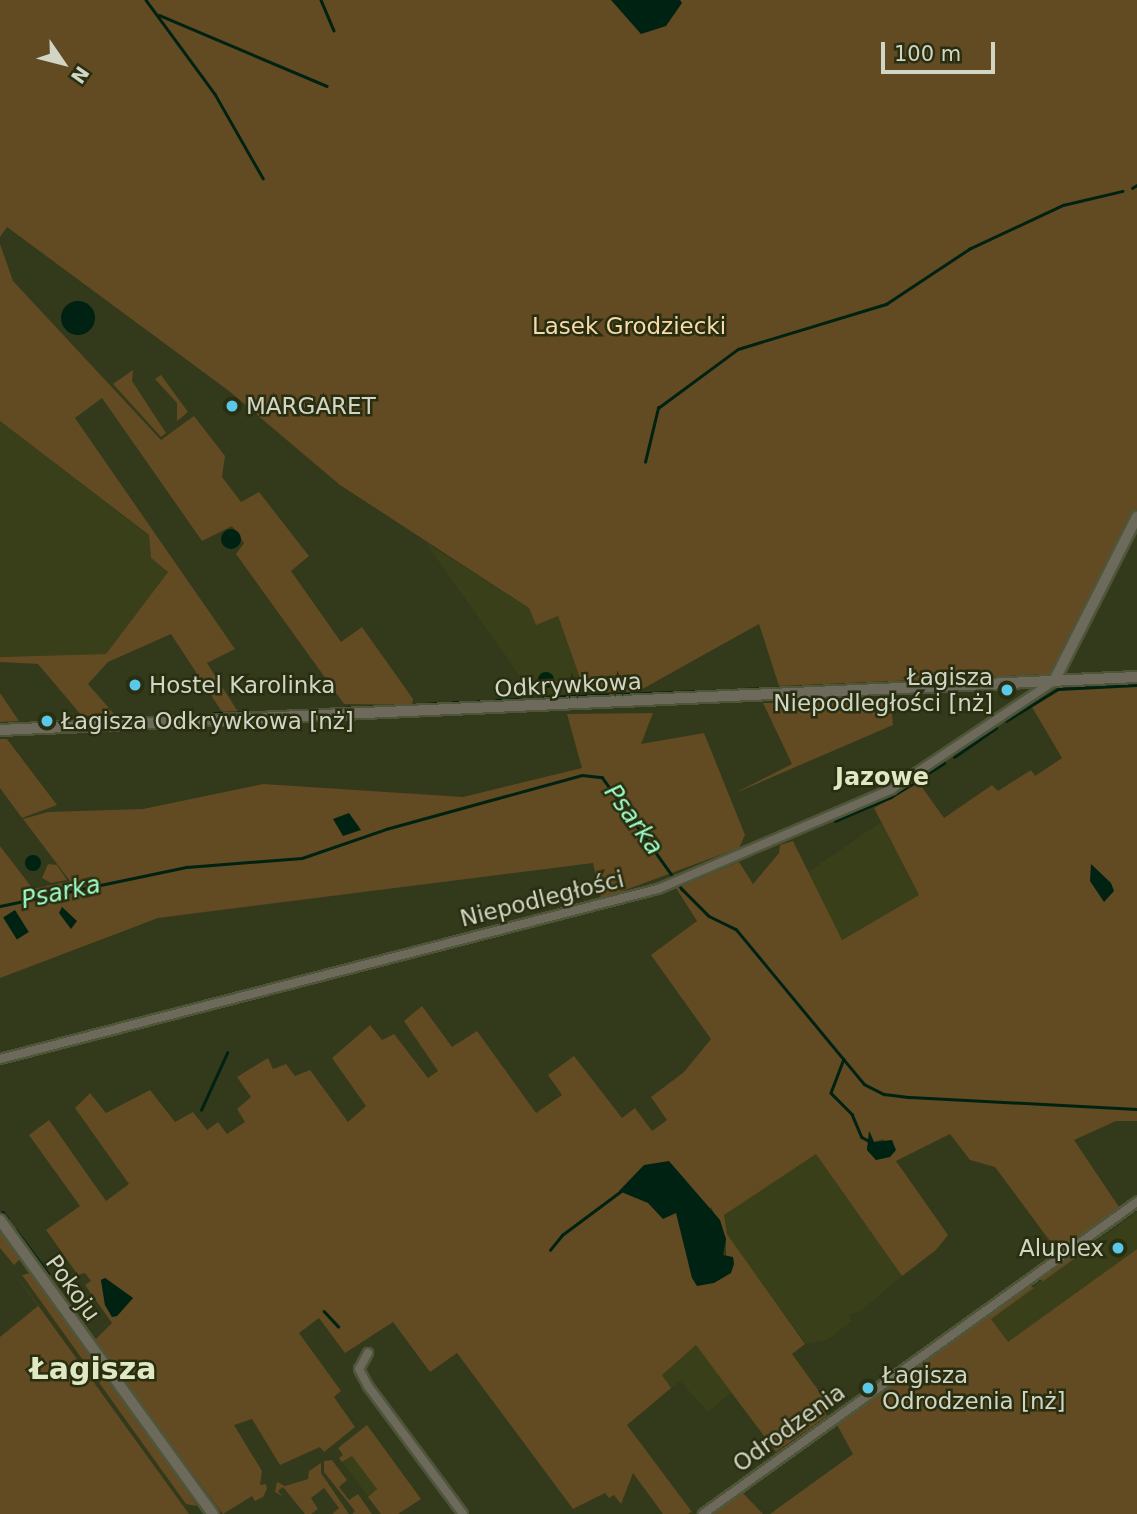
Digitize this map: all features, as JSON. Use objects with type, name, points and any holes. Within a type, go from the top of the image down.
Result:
[{"type":"street","points":[[1054,681],[1137,517]]},
{"type":"street","name":"Odkrywkowa","points":[[0,730],[1137,677]]},
{"type":"street","name":"Niepodległości","points":[[0,1059],[670,884],[892,789],[1054,681]]},
{"type":"street","name":"Odrodzenia","points":[[703,1514],[1137,1202]]},
{"type":"street","name":"Pokoju","points":[[0,1220],[213,1514]]},
{"type":"street","points":[[368,1353],[359,1368],[368,1386],[463,1514]]},
{"type":"shaded area","points":[[611,0],[680,0],[682,3],[666,26],[641,34]]},
{"type":"shaded area","points":[[78,301],[90,306],[95,318],[90,330],[78,335],[66,330],[61,318],[66,306]]},
{"type":"shaded area","points":[[0,421],[149,536],[151,558],[168,572],[106,654],[0,657]]},
{"type":"shaded area","points":[[231,529],[238,532],[241,539],[238,546],[231,549],[224,546],[221,539],[224,532]]},
{"type":"shaded area","points":[[425,542],[529,608],[558,615],[585,692],[534,696]]},
{"type":"shaded area","points":[[543,672],[549,672],[554,680],[552,686],[543,688],[538,683],[538,677]]},
{"type":"shaded area","points":[[349,813],[361,830],[343,836],[333,819]]},
{"type":"shaded area","points":[[881,822],[919,895],[841,940],[808,872]]},
{"type":"shaded area","points":[[30,855],[36,855],[41,863],[39,869],[30,871],[25,866],[25,860]]},
{"type":"shaded area","points":[[1091,864],[1111,883],[1114,891],[1104,902],[1090,881]]},
{"type":"shaded area","points":[[62,907],[77,921],[71,929],[59,913]]},
{"type":"shaded area","points":[[15,910],[29,932],[17,939],[3,917]]},
{"type":"shaded area","points":[[869,1131],[874,1142],[892,1140],[896,1150],[890,1157],[876,1160],[867,1150]]},
{"type":"shaded area","points":[[816,1153],[902,1276],[861,1311],[849,1315],[852,1321],[827,1340],[806,1344],[727,1234],[723,1215]]},
{"type":"shaded area","points":[[669,1161],[720,1220],[726,1239],[723,1255],[733,1257],[734,1264],[731,1273],[714,1283],[697,1286],[692,1278],[676,1213],[663,1219],[648,1203],[619,1191],[644,1165]]},
{"type":"shaded area","points":[[1137,1212],[1137,1249],[1008,1343],[990,1318]]},
{"type":"shaded area","points":[[105,1278],[133,1298],[117,1316],[112,1317],[105,1305],[101,1280]]},
{"type":"shaded area","points":[[696,1345],[732,1392],[708,1412],[680,1381],[671,1388],[661,1375]]},
{"type":"shaded area","points":[[352,1455],[378,1490],[369,1497],[342,1462]]},
{"type":"green space","name":"Lasek Grodziecki","points":[[0,0],[1137,0],[1137,509],[1052,674],[779,686],[759,624],[637,692],[585,692],[558,616],[536,625],[529,608],[340,485],[229,391],[7,227],[0,237]]},
{"type":"green space","points":[[0,244],[13,281],[161,440],[194,416],[225,456],[222,477],[241,502],[259,492],[309,556],[291,571],[341,642],[362,627],[413,699],[412,705],[344,704],[236,554],[244,543],[232,526],[202,541],[102,398],[75,418],[235,649],[207,663],[240,715],[224,715],[171,634],[108,662],[88,684],[115,715],[82,716],[38,664],[0,662],[0,657],[106,654],[168,572],[151,558],[149,535],[0,421]]},
{"type":"green space","points":[[133,370],[132,381],[166,433],[161,437],[113,384]]},
{"type":"green space","points":[[161,375],[188,412],[177,421],[177,403],[155,379]]},
{"type":"green space","points":[[1137,683],[1137,1121],[1116,1121],[1074,1140],[1119,1207],[1058,1252],[995,1167],[970,1160],[950,1134],[896,1161],[948,1235],[936,1250],[902,1276],[816,1154],[724,1215],[727,1234],[805,1344],[792,1354],[826,1401],[821,1405],[827,1416],[776,1452],[696,1345],[662,1375],[671,1388],[627,1425],[692,1512],[688,1514],[663,1514],[633,1473],[621,1504],[614,1495],[609,1498],[605,1493],[573,1509],[457,1353],[430,1372],[393,1322],[345,1353],[319,1318],[299,1333],[341,1391],[334,1397],[355,1427],[324,1452],[320,1447],[280,1465],[252,1419],[234,1425],[262,1471],[260,1485],[266,1484],[267,1489],[263,1497],[255,1501],[252,1496],[223,1514],[94,1341],[112,1323],[85,1285],[91,1281],[85,1273],[78,1275],[46,1230],[80,1206],[29,1135],[49,1120],[106,1201],[129,1184],[75,1108],[90,1093],[106,1113],[150,1090],[175,1122],[193,1112],[207,1130],[218,1122],[227,1134],[245,1122],[237,1109],[251,1097],[237,1077],[268,1058],[273,1069],[286,1064],[295,1076],[310,1070],[348,1122],[366,1106],[332,1058],[370,1025],[382,1040],[394,1034],[428,1078],[438,1071],[404,1021],[422,1006],[452,1047],[477,1031],[536,1113],[562,1095],[548,1075],[574,1056],[622,1118],[635,1108],[652,1131],[667,1120],[651,1097],[684,1072],[711,1039],[651,955],[697,921],[676,888],[739,862],[753,884],[779,853],[780,845],[793,841],[842,940],[919,895],[874,808],[919,783],[944,818],[992,785],[998,791],[1031,770],[1035,776],[1062,758],[1032,707],[1056,689]],"holes":[[[870,1132],[874,1142],[884,1139],[876,1160],[867,1150]],[[711,1207],[726,1239],[726,1258],[692,1278],[685,1247]],[[105,1278],[133,1298],[117,1316],[112,1317],[105,1305],[101,1280]]]},
{"type":"green space","points":[[0,693],[19,721],[0,722]]},
{"type":"green space","points":[[891,702],[893,725],[733,794],[792,764],[763,703]]},
{"type":"green space","points":[[653,713],[641,744],[704,733],[745,835],[739,848],[601,899],[593,863],[158,918],[0,978],[0,846],[33,889],[70,881],[23,819],[48,812],[143,809],[263,784],[463,797],[582,768],[567,714]]},
{"type":"green space","points":[[0,739],[7,739],[57,805],[22,818],[0,788]]},
{"type":"green space","points":[[48,864],[57,865],[67,880],[51,883],[42,878]]},
{"type":"green space","points":[[0,1231],[20,1259],[14,1265],[0,1248]]},
{"type":"green space","points":[[1079,1248],[1085,1251],[1042,1282],[1041,1275]]},
{"type":"green space","points":[[1137,1249],[1137,1514],[770,1514],[853,1454],[836,1423],[1029,1285],[1034,1288],[991,1319],[1008,1342]]},
{"type":"green space","points":[[30,1273],[140,1421],[197,1506],[186,1504],[22,1275]]},
{"type":"green space","points":[[18,1278],[189,1514],[0,1514],[0,1337],[38,1306]]},
{"type":"green space","points":[[367,1425],[421,1499],[398,1514],[381,1514],[368,1497],[377,1489],[352,1456],[342,1462],[339,1458],[343,1455],[338,1448]]},
{"type":"green space","points":[[332,1460],[347,1480],[339,1487],[349,1500],[358,1494],[372,1514],[352,1514],[355,1511],[324,1472],[324,1461]]},
{"type":"green space","points":[[321,1463],[321,1473],[349,1514],[332,1514],[339,1508],[324,1488],[311,1498],[318,1509],[311,1514],[305,1514],[283,1487],[278,1491],[282,1496],[275,1492],[277,1482],[285,1486],[308,1479],[309,1471]]},
{"type":"green space","points":[[741,1491],[763,1514],[711,1514],[711,1513]]},
{"type":"waterway","points":[[146,0],[215,94],[263,178]]},
{"type":"waterway","points":[[321,0],[334,30]]},
{"type":"waterway","points":[[159,15],[327,86]]},
{"type":"waterway","points":[[1132,188],[1137,185]]},
{"type":"waterway","points":[[645,462],[658,408],[738,349],[886,304],[969,249],[1063,205],[1122,191]]},
{"type":"waterway","points":[[1006,721],[1058,689],[1137,685]]},
{"type":"waterway","points":[[741,689],[777,688]]},
{"type":"waterway","points":[[710,691],[732,690]]},
{"type":"waterway","points":[[544,697],[701,691]]},
{"type":"waterway","points":[[496,700],[517,699]]},
{"type":"waterway","points":[[478,701],[483,701]]},
{"type":"waterway","points":[[453,702],[464,702]]},
{"type":"waterway","points":[[424,704],[440,703]]},
{"type":"waterway","points":[[342,708],[412,705]]},
{"type":"waterway","points":[[310,710],[330,709]]},
{"type":"waterway","points":[[289,711],[298,710]]},
{"type":"waterway","points":[[265,712],[276,711]]},
{"type":"waterway","points":[[214,713],[253,712]]},
{"type":"waterway","points":[[954,757],[996,728]]},
{"type":"waterway","points":[[835,821],[891,797],[944,763]]},
{"type":"waterway","name":"Psarka","points":[[0,906],[187,867],[302,858],[386,829],[582,775],[602,777],[682,889],[709,916],[736,929],[864,1084],[884,1094],[910,1097],[1137,1109]]},
{"type":"waterway","points":[[201,1110],[227,1053]]},
{"type":"waterway","points":[[844,1059],[831,1093],[852,1114],[862,1137],[869,1141]]},
{"type":"waterway","points":[[550,1250],[562,1235],[621,1191]]},
{"type":"waterway","points":[[3,1212],[8,1219]]},
{"type":"waterway","points":[[16,1230],[48,1273]]},
{"type":"waterway","points":[[324,1311],[338,1326]]},
{"type":"place","name":"MARGARET","points":[[232,406]]},
{"type":"place","name":"Hostel Karolinka","points":[[135,685]]},
{"type":"place","name":"Łagisza Niepodległości [nż]","points":[[1007,690]]},
{"type":"place","name":"Łagisza Odkrywkowa [nż]","points":[[47,721]]},
{"type":"place","name":"Aluplex","points":[[1118,1248]]},
{"type":"place","name":"Łagisza Odrodzenia [nż]","points":[[868,1388]]},
{"type":"district","name":"Jazowe","points":[[882,778]]},
{"type":"district","name":"Łagisza","points":[[93,1369]]}]
